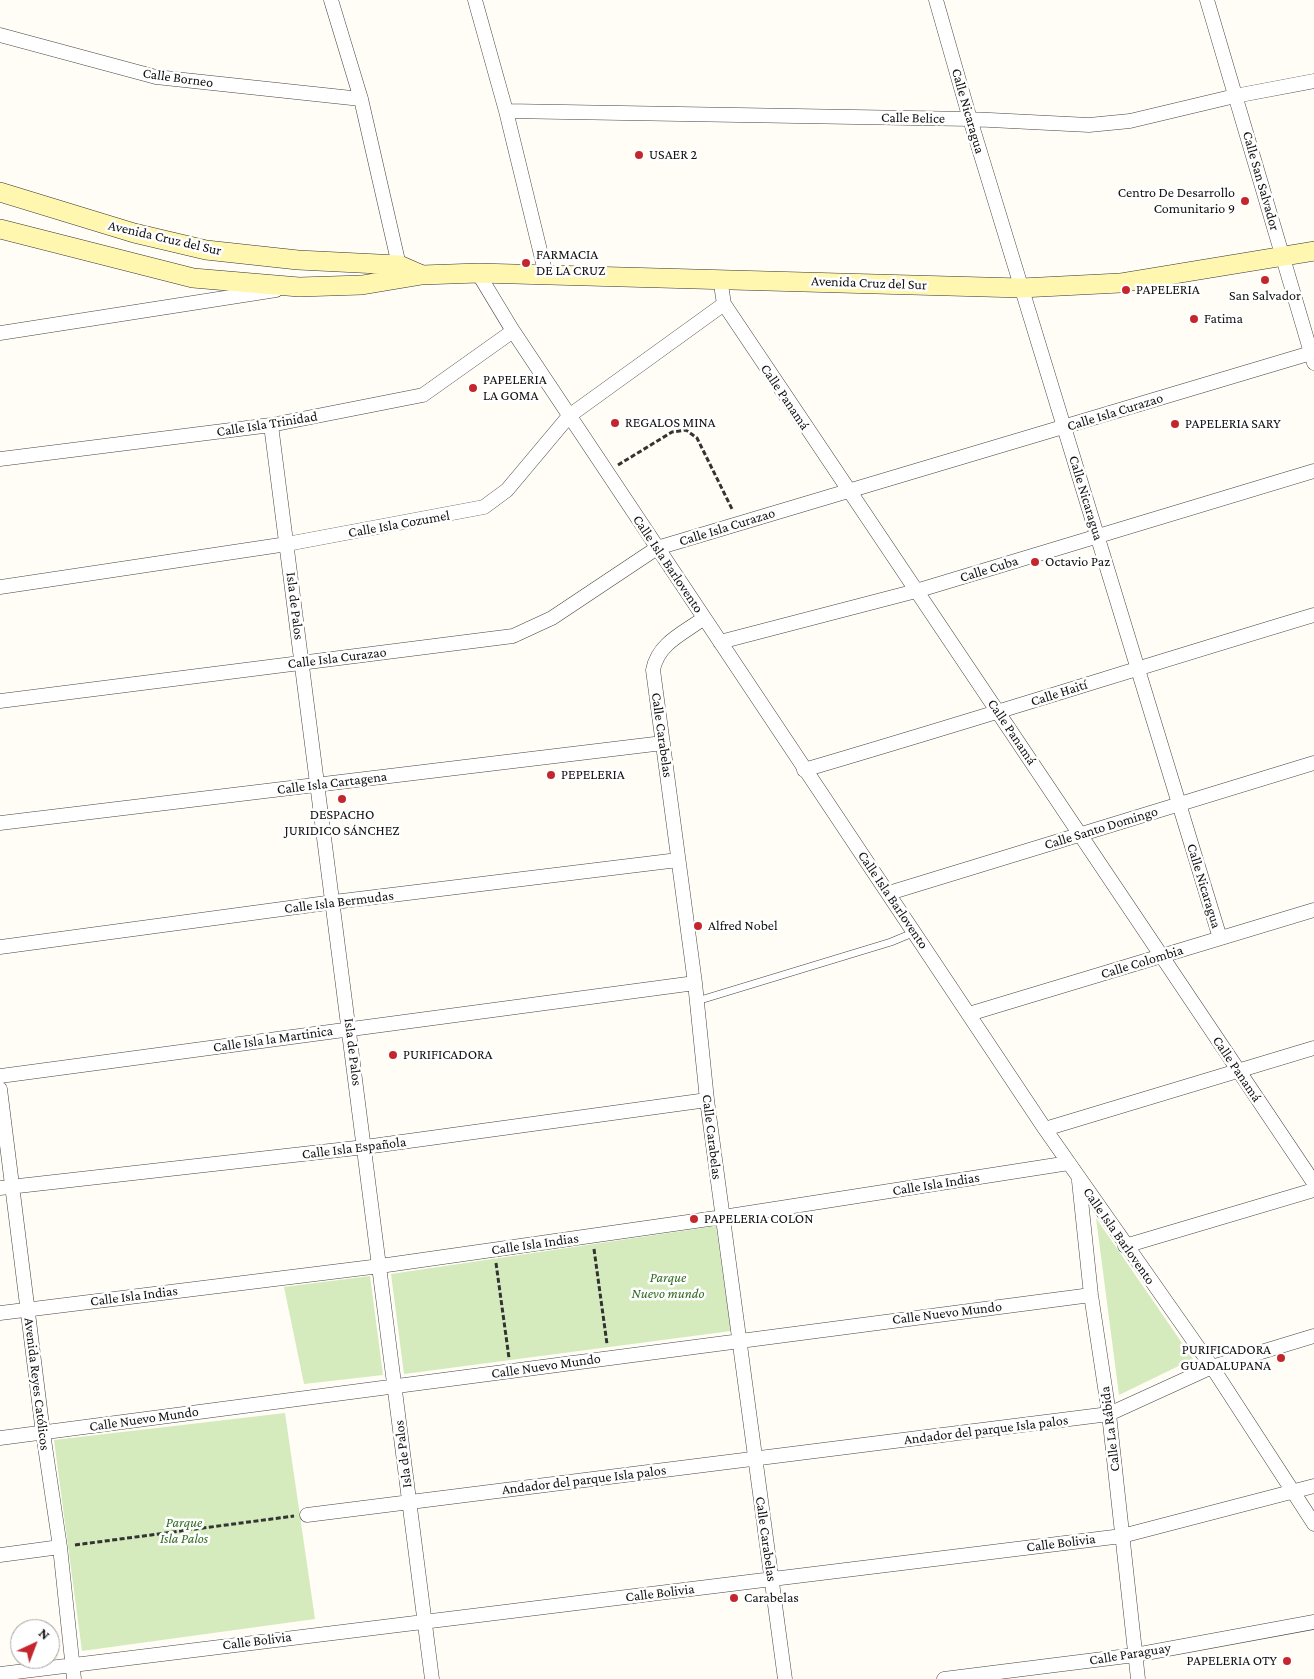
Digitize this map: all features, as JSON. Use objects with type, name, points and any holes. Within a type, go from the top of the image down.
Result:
[{"type":"main road","name":"Avenida Cruz del Sur","points":[[0,192],[134,233],[206,250],[422,274],[478,273],[720,278],[1021,288],[1120,283],[1314,251]]},
{"type":"main road","name":"Avenida Cruz del Sur","points":[[0,228],[193,278],[299,287],[362,285],[401,272]]},
{"type":"street","points":[[331,0],[361,99],[401,272]]},
{"type":"street","points":[[475,0],[506,111],[546,275]]},
{"type":"street","name":"Calle Nicaragua","points":[[936,0],[1021,288],[1220,938]]},
{"type":"street","name":"Calle San Salvador","points":[[1207,0],[1313,358]]},
{"type":"street","name":"Calle Borneo","points":[[0,35],[156,77],[361,99]]},
{"type":"street","name":"Calle Belice","points":[[506,111],[970,119],[1106,124],[1130,121],[1236,96],[1314,81]]},
{"type":"street","name":"Calle Isla Barlovento","points":[[478,273],[513,331],[804,770],[889,893],[1079,1179],[1212,1367],[1314,1524]]},
{"type":"street","name":"Calle Panamá","points":[[720,278],[724,304],[1314,1183]]},
{"type":"street","points":[[0,333],[299,287]]},
{"type":"street","name":"Calle Isla Cozumel","points":[[0,587],[287,544],[484,508],[507,490],[570,416],[724,304]]},
{"type":"street","name":"Calle Isla Trinidad","points":[[0,459],[271,425],[423,395],[513,331]]},
{"type":"street","name":"Calle Isla Curazao","points":[[0,701],[514,636],[552,618],[657,548],[1064,427],[1313,358]]},
{"type":"street","name":"Isla de Palos","points":[[271,425],[319,785],[432,1679]]},
{"type":"street","name":"Calle Cuba","points":[[720,642],[916,591],[1314,471]]},
{"type":"street","name":"Calle Haití","points":[[804,770],[999,713],[1138,668],[1314,615]]},
{"type":"street","name":"Calle Carabelas","points":[[704,618],[665,646],[656,658],[653,670],[695,983],[707,1100],[741,1340],[755,1460],[785,1679]]},
{"type":"street","name":"Calle Isla Cartagena","points":[[0,823],[663,743]]},
{"type":"street","name":"Calle Santo Domingo","points":[[889,893],[1314,763]]},
{"type":"street","name":"Calle Isla Bermudas","points":[[0,947],[334,902],[678,860]]},
{"type":"street","name":"Calle Colombia","points":[[970,1014],[1314,910]]},
{"type":"street","name":"Calle Isla la Martinica","points":[[0,1076],[695,983]]},
{"type":"street","points":[[1045,1129],[1314,1048]]},
{"type":"street","name":"Avenida Reyes Católicos","points":[[0,1089],[6,1188],[27,1310],[60,1547],[74,1679]]},
{"type":"street","name":"Calle Isla Española","points":[[6,1188],[365,1147],[707,1100]]},
{"type":"street","name":"Calle Isla Indias","points":[[0,1313],[380,1266],[723,1217],[1069,1163]]},
{"type":"street","name":"Calle La Rábida","points":[[1079,1179],[1092,1295],[1109,1414],[1138,1679]]},
{"type":"street","points":[[1126,1246],[1314,1190]]},
{"type":"street","name":"Calle Nuevo Mundo","points":[[0,1438],[1092,1295]]},
{"type":"street","name":"Andador del parque Isla palos","points":[[307,1515],[1109,1414],[1212,1367],[1314,1336]]},
{"type":"street","name":"Calle Bolivia","points":[[0,1674],[1122,1536],[1314,1486]]},
{"type":"street","points":[[0,1555],[60,1547]]},
{"type":"street","name":"Calle Paraguay","points":[[944,1679],[1135,1655],[1314,1622]]},
{"type":"lane","points":[[697,1001],[891,942],[915,932]]},
{"type":"path","points":[[606,472],[672,432],[686,430],[697,438],[739,523]]},
{"type":"path","points":[[592,1236],[608,1357]]},
{"type":"path","points":[[494,1250],[510,1370]]},
{"type":"path","points":[[60,1547],[307,1515]]},
{"type":"green space","points":[[1096,1218],[1193,1359],[1119,1395]]},
{"type":"green space","name":"Parque Nuevo mundo","points":[[716,1226],[731,1331],[404,1374],[391,1274]]},
{"type":"green space","points":[[370,1276],[383,1375],[304,1384],[284,1287]]},
{"type":"green space","name":"Parque Isla Palos","points":[[285,1413],[315,1619],[82,1651],[54,1440]]},
{"type":"place","name":"USAER 2","points":[[639,155]]},
{"type":"place","name":"Centro De Desarrollo Comunitario 9","points":[[1245,201]]},
{"type":"place","name":"FARMACIA DE LA CRUZ","points":[[526,263]]},
{"type":"place","name":"San Salvador","points":[[1265,280]]},
{"type":"place","name":"PAPELERIA","points":[[1126,290]]},
{"type":"place","name":"Fatima","points":[[1194,319]]},
{"type":"place","name":"PAPELERIA LA GOMA","points":[[473,388]]},
{"type":"place","name":"REGALOS MINA","points":[[615,423]]},
{"type":"place","name":"PAPELERIA SARY","points":[[1175,424]]},
{"type":"place","name":"Octavio Paz","points":[[1035,562]]},
{"type":"place","name":"PEPELERIA","points":[[551,775]]},
{"type":"place","name":"DESPACHO JURIDICO SÁNCHEZ","points":[[342,799]]},
{"type":"place","name":"Alfred Nobel","points":[[698,926]]},
{"type":"place","name":"PURIFICADORA","points":[[393,1055]]},
{"type":"place","name":"PAPELERIA COLON","points":[[694,1219]]},
{"type":"place","name":"PURIFICADORA GUADALUPANA","points":[[1281,1358]]},
{"type":"place","name":"Carabelas","points":[[734,1598]]},
{"type":"place","name":"PAPELERIA OTY","points":[[1287,1661]]}]
